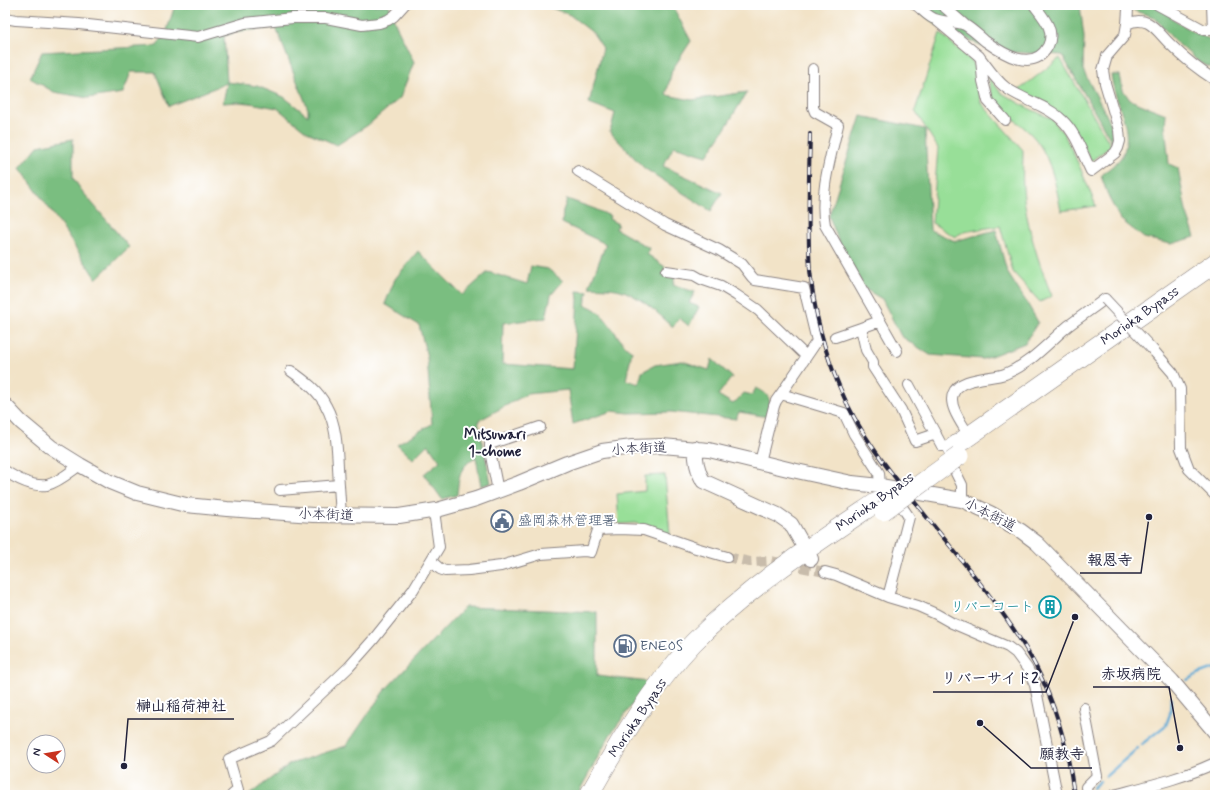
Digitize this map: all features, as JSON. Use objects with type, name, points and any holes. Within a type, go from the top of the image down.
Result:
[{"type":"highway","name":"Morioka Bypass","points":[[952,456],[969,436],[1215,263]]},
{"type":"highway","name":"Morioka Bypass","points":[[599,795],[622,752],[669,685],[707,642],[752,602],[809,554],[880,500],[952,456],[1215,276]]},
{"type":"highway","name":"Morioka Bypass","points":[[589,795],[640,712],[660,683],[689,649],[747,594],[809,554]]},
{"type":"street","points":[[5,18],[198,37],[245,23],[293,18],[326,18],[362,25],[379,23],[394,16],[404,5]]},
{"type":"street","points":[[916,5],[979,56],[1006,88],[1061,119],[1076,139],[1091,170],[1115,153],[1120,141],[1119,130],[1105,83],[1103,70],[1107,56],[1125,34],[1128,9],[1130,5]]},
{"type":"street","points":[[942,5],[985,41],[1006,54],[1024,60],[1036,57],[1047,48],[1050,43],[1051,31],[1034,5]]},
{"type":"street","points":[[1158,5],[1204,30],[1213,30],[1212,5]]},
{"type":"street","points":[[935,19],[965,25]]},
{"type":"street","points":[[1127,24],[1136,21],[1151,25],[1198,70],[1215,80]]},
{"type":"street","points":[[981,59],[983,81],[988,101],[1005,120]]},
{"type":"street","points":[[813,69],[812,107],[815,112],[838,125],[823,200],[825,225],[897,350]]},
{"type":"street","points":[[578,171],[665,225],[719,250],[742,264],[755,280],[804,288],[816,341],[776,400],[760,462]]},
{"type":"street","points":[[666,271],[694,275],[721,286],[736,295],[758,310],[806,356]]},
{"type":"street","points":[[969,436],[953,406],[952,396],[960,385],[966,382],[1003,374],[1023,365],[1069,326],[1105,299],[1173,373],[1180,389],[1181,448],[1189,469],[1215,495]]},
{"type":"street","points":[[834,337],[880,321]]},
{"type":"street","points":[[861,328],[866,350],[873,362],[873,367],[901,410],[915,441],[936,434]]},
{"type":"street","points":[[291,371],[304,380],[326,406],[333,422],[336,441],[341,516]]},
{"type":"street","points":[[909,384],[936,434],[952,456],[962,485],[962,500]]},
{"type":"street","points":[[781,394],[844,413],[854,434],[879,473],[880,500]]},
{"type":"street","name":"小本街道","points":[[5,405],[21,422],[51,447],[110,482],[137,493],[179,503],[255,511],[341,516],[399,516],[434,511],[498,491],[567,463],[602,452],[632,447],[662,446],[709,450],[852,483],[880,500],[962,500],[990,513],[1021,531],[1037,543],[1172,681],[1215,732]]},
{"type":"street","points":[[498,491],[490,444],[540,427]]},
{"type":"street","points":[[695,448],[698,472],[703,481],[778,515],[791,524],[809,554]]},
{"type":"street","points":[[5,471],[16,478],[32,483],[47,485],[63,477],[80,465]]},
{"type":"street","points":[[280,490],[339,485]]},
{"type":"street","points":[[880,500],[885,494],[900,504],[909,517],[888,597]]},
{"type":"street","points":[[232,795],[238,790],[229,759],[271,741],[349,667],[373,640],[412,590],[439,547],[434,511]]},
{"type":"street","points":[[431,561],[440,569],[446,571],[501,566],[541,554],[585,551],[591,552],[598,530],[620,529],[644,530],[727,557]]},
{"type":"street","points":[[825,572],[836,575],[888,597],[924,609],[1008,647],[1022,660],[1032,676],[1035,685],[1057,795]]},
{"type":"street","points":[[1084,708],[1097,776],[1086,786],[1087,795]]},
{"type":"street","points":[[1114,795],[1163,783],[1215,763]]},
{"type":"green space","points":[[175,5],[389,5],[396,25],[414,62],[400,98],[368,125],[337,145],[307,132],[277,108],[250,103],[223,103],[227,83],[169,106],[155,72],[131,72],[123,93],[88,98],[54,92],[30,78],[42,52],[157,46],[167,30]],"holes":[[[276,28],[308,109],[308,116],[284,97],[257,86],[227,82],[224,36],[241,31]]]},
{"type":"green space","points":[[544,5],[672,5],[691,41],[672,70],[666,95],[692,100],[747,92],[707,156],[674,146],[663,166],[722,193],[711,211],[644,168],[610,132],[615,113],[589,103],[603,48],[593,33],[570,15]]},
{"type":"green space","points":[[910,5],[1080,5],[1084,37],[1083,70],[1111,124],[1113,144],[1062,55],[994,51],[940,27]]},
{"type":"green space","points":[[1127,5],[1178,5],[1170,17],[1197,34],[1215,41],[1215,69],[1200,63],[1174,40],[1154,17],[1135,11]]},
{"type":"green space","points":[[940,33],[973,62],[981,103],[1023,150],[1024,201],[1042,271],[1052,296],[1040,302],[1013,272],[1000,226],[963,232],[955,237],[932,223],[938,148],[915,111]]},
{"type":"green space","points":[[1060,58],[1111,146],[1091,161],[1077,133],[1019,90]]},
{"type":"green space","points":[[1111,75],[1120,75],[1123,90],[1130,100],[1166,114],[1165,125],[1169,164],[1178,168],[1186,211],[1195,237],[1171,244],[1144,238],[1120,219],[1109,198],[1101,176],[1121,157],[1126,139],[1125,123],[1114,91]]},
{"type":"green space","points":[[989,77],[1000,92],[1026,107],[1052,119],[1064,134],[1096,206],[1061,211],[1053,174],[1042,149],[1032,135],[997,104],[993,98]]},
{"type":"green space","points":[[861,116],[925,129],[930,230],[955,241],[996,230],[1007,272],[1038,322],[1025,343],[983,359],[930,355],[901,336],[882,299],[865,289],[840,245],[829,216]]},
{"type":"green space","points":[[73,139],[73,178],[82,191],[129,247],[96,279],[56,218],[20,168],[38,146]]},
{"type":"green space","points":[[567,199],[610,216],[609,219],[618,224],[616,229],[649,248],[647,254],[665,267],[662,275],[675,276],[673,285],[695,292],[689,303],[699,307],[689,326],[679,318],[673,327],[645,303],[622,290],[589,287],[606,244],[562,223],[563,211]]},
{"type":"green space","points":[[418,251],[462,295],[488,272],[527,284],[531,266],[548,269],[563,281],[551,295],[546,318],[503,323],[502,364],[573,369],[578,300],[577,291],[588,292],[585,305],[600,313],[620,340],[632,351],[626,380],[639,384],[642,372],[655,365],[682,361],[709,370],[712,359],[732,377],[718,395],[733,404],[744,393],[752,395],[756,388],[768,396],[770,407],[768,417],[739,412],[736,419],[671,412],[629,413],[612,411],[573,424],[568,390],[527,394],[478,421],[491,483],[481,486],[476,457],[463,468],[458,482],[457,495],[442,499],[424,474],[440,461],[428,444],[413,459],[397,444],[432,424],[427,357],[419,325],[385,304],[395,279]]},
{"type":"green space","points":[[665,475],[670,535],[635,523],[619,524],[617,494],[645,491],[645,476]]},
{"type":"green space","points":[[465,607],[597,612],[597,676],[649,682],[610,735],[577,795],[249,795],[290,764],[346,746],[384,691]]},
{"type":"waterway","points":[[1187,680],[1215,668]]},
{"type":"waterway","points":[[1142,744],[1166,725],[1170,714],[1171,697]]},
{"type":"waterway","points":[[1106,776],[1138,748]]},
{"type":"waterway","points":[[1092,788],[1100,781]]},
{"type":"tunnel","points":[[727,557],[750,562],[771,561],[825,572]]},
{"type":"railway","points":[[810,134],[808,219],[810,270],[820,330],[834,374],[847,404],[864,435],[895,477],[989,595],[1016,632],[1028,652],[1045,686],[1058,721],[1068,758],[1074,795]]},
{"type":"place","name":"報恩寺","points":[[1149,517]]},
{"type":"place","name":"盛岡森林管理署","points":[[502,521]]},
{"type":"place","name":"リバーコート","points":[[1050,607]]},
{"type":"place","name":"リバーサイド2","points":[[1075,617]]},
{"type":"place","name":"ENEOS","points":[[625,646]]},
{"type":"place","name":"願教寺","points":[[980,723]]},
{"type":"place","name":"赤坂病院","points":[[1180,748]]},
{"type":"place","name":"榊山稲荷神社","points":[[124,766]]},
{"type":"district","name":"Mitsuwari 1-chome","points":[[495,444]]}]
